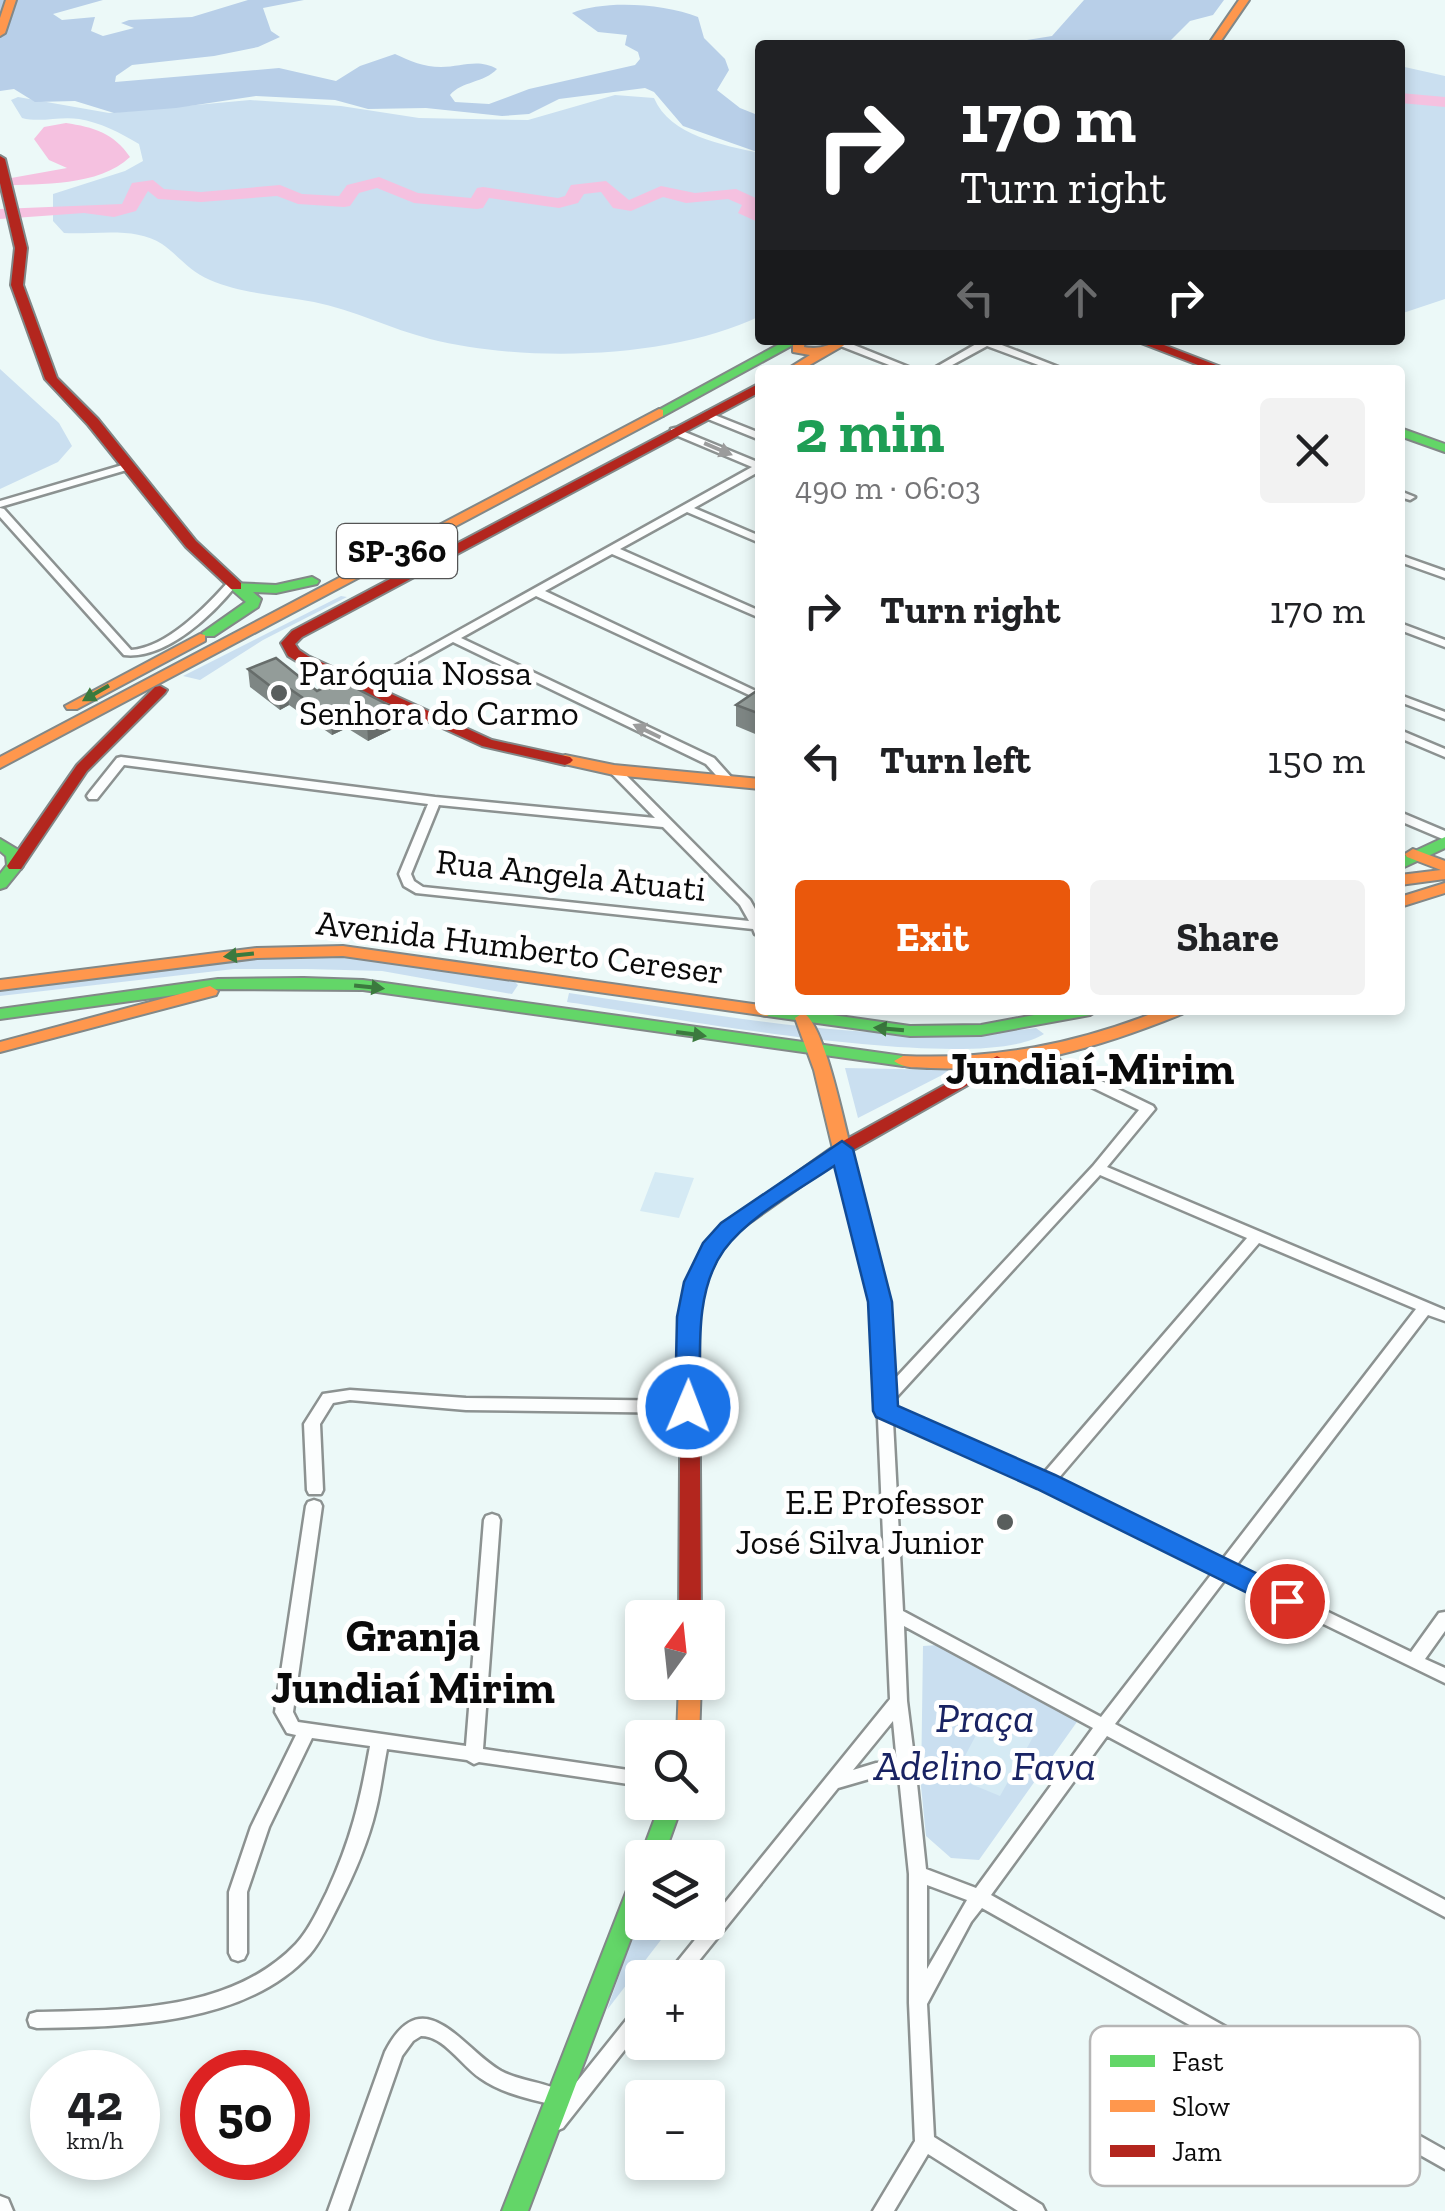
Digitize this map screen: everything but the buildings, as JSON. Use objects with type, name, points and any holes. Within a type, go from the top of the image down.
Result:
[{"type":"main road","points":[[0,33],[12,0]]},
{"type":"main road","points":[[1216,40],[1244,0]]},
{"type":"main road","points":[[1230,40],[1257,0]]},
{"type":"main road","points":[[2,168],[20,248],[18,285],[50,379],[93,422],[191,544],[254,599],[253,604],[208,634]]},
{"type":"main road","name":"SP-360","points":[[0,746],[762,345]]},
{"type":"main road","name":"SP-360","points":[[0,763],[787,345]]},
{"type":"main road","points":[[797,345],[797,349],[822,354]]},
{"type":"main road","points":[[801,365],[838,345]]},
{"type":"main road","points":[[1153,345],[1208,365]]},
{"type":"main road","points":[[762,358],[788,358],[792,365]]},
{"type":"main road","points":[[749,781],[614,770],[487,743],[362,688],[293,653],[288,643],[297,634],[755,389]]},
{"type":"main road","points":[[1405,434],[1445,448]]},
{"type":"main road","points":[[235,585],[258,591],[312,581]]},
{"type":"main road","points":[[0,884],[82,768],[141,706],[197,658]]},
{"type":"main road","points":[[1405,857],[1445,839]]},
{"type":"main road","points":[[0,844],[14,854],[15,866]]},
{"type":"main road","points":[[1405,857],[1445,866]]},
{"type":"main road","points":[[1405,879],[1445,874]]},
{"type":"main road","points":[[1405,900],[1445,888]]},
{"type":"main road","name":"Avenida Humberto Cereser","points":[[0,985],[257,953],[344,951],[755,1008]]},
{"type":"main road","points":[[0,1014],[218,984],[304,983]]},
{"type":"main road","name":"Avenida Humberto Cereser","points":[[0,1047],[177,997],[304,983],[363,985],[907,1062],[997,1061],[1041,1055],[1103,1042],[1165,1015]]},
{"type":"main road","points":[[569,1017],[542,1008],[538,1003],[546,991],[613,991]]},
{"type":"main road","points":[[801,1015],[823,1070],[842,1149]]},
{"type":"main road","name":"Avenida Humberto Cereser","points":[[809,1015],[938,1032],[1067,1015]]},
{"type":"main road","points":[[1096,1015],[1091,1026],[1103,1042]]},
{"type":"main road","points":[[1041,1055],[1056,1037],[1044,1020]]},
{"type":"main road","points":[[690,1600],[690,1317],[696,1282],[712,1249],[729,1229],[842,1149],[997,1061]]},
{"type":"main road","points":[[515,2211],[625,1925]]},
{"type":"street","points":[[851,345],[899,365]]},
{"type":"street","points":[[945,365],[981,345]]},
{"type":"street","points":[[998,345],[1048,365]]},
{"type":"street","points":[[707,414],[755,434]]},
{"type":"street","points":[[675,431],[755,465]]},
{"type":"street","points":[[126,467],[0,507],[128,653],[147,652],[164,643],[235,585]]},
{"type":"street","points":[[362,688],[755,470]]},
{"type":"street","points":[[686,508],[755,538]]},
{"type":"street","points":[[613,550],[755,613]]},
{"type":"street","points":[[1405,560],[1445,574]]},
{"type":"street","points":[[537,592],[755,695]]},
{"type":"street","points":[[1405,628],[1445,644]]},
{"type":"street","points":[[453,638],[749,781]]},
{"type":"street","points":[[1405,700],[1445,716]]},
{"type":"street","points":[[1405,736],[1445,752]]},
{"type":"street","points":[[93,796],[121,762],[436,801],[664,823]]},
{"type":"street","points":[[614,770],[746,903],[755,921]]},
{"type":"street","name":"Rua Angela Atuati","points":[[436,801],[404,874],[408,883],[420,890],[755,929]]},
{"type":"street","points":[[1405,819],[1445,839]]},
{"type":"street","points":[[885,1406],[1148,1110],[1041,1055]]},
{"type":"street","points":[[842,1149],[880,1302],[899,1701],[918,1874],[918,2003],[925,2142],[883,2211]]},
{"type":"street","points":[[1098,1169],[1445,1316]]},
{"type":"street","points":[[1046,1482],[1258,1235]]},
{"type":"street","points":[[918,2003],[979,1897],[1104,1726],[1425,1308]]},
{"type":"street","points":[[625,1777],[378,1744],[293,1728],[284,1712],[315,1498],[312,1424],[328,1398],[350,1395],[466,1404],[688,1407]]},
{"type":"street","points":[[885,1406],[1445,1676]]},
{"type":"street","points":[[474,1758],[492,1520]]},
{"type":"street","points":[[895,1614],[1445,1909]]},
{"type":"street","points":[[1414,1661],[1445,1618]]},
{"type":"street","points":[[688,1960],[899,1701]]},
{"type":"street","points":[[238,1953],[238,1892],[260,1827],[306,1733]]},
{"type":"street","points":[[38,2020],[150,2016],[200,2005],[282,1969],[319,1926],[366,1816],[378,1744]]},
{"type":"street","points":[[830,1784],[876,1770],[909,1770]]},
{"type":"street","points":[[918,1874],[979,1897],[1208,2026]]},
{"type":"street","points":[[338,2211],[404,2034],[419,2027],[436,2030],[452,2038],[484,2071],[515,2086],[559,2098]]},
{"type":"street","points":[[544,2139],[625,2037]]},
{"type":"street","points":[[925,2142],[1035,2211]]},
{"type":"street","points":[[1420,2146],[1445,2160]]},
{"type":"green space","points":[[1405,67],[1445,76],[1445,299],[1405,312]]},
{"type":"green space","points":[[615,95],[654,98],[662,111],[685,130],[755,152],[755,318],[685,341],[642,349],[598,353],[509,352],[430,339],[329,305],[222,285],[203,277],[151,238],[127,233],[64,233],[53,221],[53,194],[125,171],[143,161],[139,144],[87,120],[22,118],[11,100],[18,97],[109,113],[250,100],[341,106],[419,118],[528,120]]},
{"type":"green space","points":[[0,369],[59,423],[72,446],[58,462],[0,489]]},
{"type":"green space","points":[[341,596],[347,597],[263,640],[200,680],[183,676]]},
{"type":"green space","points":[[337,955],[512,979],[518,985],[512,994],[382,971],[234,969],[0,996],[0,990],[218,962]]},
{"type":"green space","points":[[569,993],[860,1032],[977,1033],[1036,1028],[1044,1034],[1008,1046],[887,1046],[740,1029],[567,1002]]},
{"type":"green space","points":[[845,1068],[952,1070],[858,1118]]},
{"type":"green space","points":[[655,1172],[694,1178],[679,1218],[640,1211]]},
{"type":"green space","name":"Praça Adelino Fava","points":[[938,1645],[1079,1719],[979,1860],[951,1858],[926,1836],[921,1786],[923,1646]]},
{"type":"green space","points":[[986,1716],[1033,1737],[1000,1796],[954,1777]]},
{"type":"green space","points":[[631,1940],[661,1940],[646,1960],[625,1960],[625,1987],[607,2010]]},
{"type":"shaded area","points":[[0,0],[103,0],[53,14],[62,20],[95,17],[91,31],[103,36],[134,28],[121,23],[129,20],[192,17],[248,0],[304,0],[263,8],[271,31],[280,37],[258,47],[132,65],[116,76],[115,82],[279,68],[336,81],[360,66],[395,54],[429,66],[476,64],[497,69],[450,95],[455,102],[489,104],[529,89],[635,65],[640,59],[638,52],[625,45],[627,35],[598,32],[572,13],[600,6],[634,5],[698,17],[704,38],[725,59],[729,70],[717,90],[755,114],[755,151],[683,126],[654,92],[645,88],[559,99],[529,114],[502,116],[426,108],[368,109],[335,100],[256,96],[114,113],[75,101],[35,102],[14,89],[0,91]]},
{"type":"shaded area","points":[[1084,0],[1224,0],[1213,15],[1190,21],[1171,40],[1027,40],[1052,36]]},
{"type":"shaded area","points":[[66,123],[102,132],[130,157],[117,167],[86,179],[0,186],[0,180],[67,168],[49,160],[34,139],[44,127]]},
{"type":"waterway","points":[[1405,98],[1445,102]]},
{"type":"waterway","points":[[0,214],[84,208],[114,212],[130,207],[138,187],[153,185],[158,194],[201,197],[280,190],[298,199],[344,202],[353,189],[379,182],[414,198],[477,204],[483,192],[559,203],[572,199],[577,189],[606,186],[619,204],[631,206],[661,191],[695,199],[728,194],[752,203],[747,213],[755,216]]},
{"type":"traffic: fast","points":[[659,413],[787,345]]},
{"type":"traffic: fast","points":[[1405,434],[1445,448]]},
{"type":"traffic: fast","points":[[239,587],[276,589],[312,581]]},
{"type":"traffic: fast","points":[[209,633],[253,604],[254,599],[236,586]]},
{"type":"traffic: fast","points":[[1405,862],[1445,842]]},
{"type":"traffic: fast","points":[[0,844],[14,854],[15,866],[0,884]]},
{"type":"traffic: fast","points":[[0,1014],[218,984],[304,983]]},
{"type":"traffic: fast","points":[[289,984],[363,985],[903,1061]]},
{"type":"traffic: fast","points":[[796,1015],[910,1031],[981,1030],[1063,1015]]},
{"type":"traffic: fast","points":[[658,1840],[665,1820]]},
{"type":"traffic: fast","points":[[515,2211],[625,1924]]},
{"type":"traffic: slow","points":[[0,33],[11,0]]},
{"type":"traffic: slow","points":[[1216,40],[1244,0]]},
{"type":"traffic: slow","points":[[798,345],[797,349],[822,354]]},
{"type":"traffic: slow","points":[[801,365],[838,345]]},
{"type":"traffic: slow","points":[[0,763],[659,413]]},
{"type":"traffic: slow","points":[[72,706],[200,638]]},
{"type":"traffic: slow","points":[[565,760],[614,770],[755,784]]},
{"type":"traffic: slow","points":[[1413,854],[1445,866]]},
{"type":"traffic: slow","points":[[1405,879],[1445,874]]},
{"type":"traffic: slow","points":[[1405,900],[1445,888]]},
{"type":"traffic: slow","points":[[0,985],[257,953],[343,951],[755,1009]]},
{"type":"traffic: slow","points":[[0,1047],[210,991]]},
{"type":"traffic: slow","points":[[903,1061],[974,1062],[1043,1053],[1110,1035],[1163,1015]]},
{"type":"traffic: slow","points":[[803,1018],[823,1070],[842,1149]]},
{"type":"traffic: slow","points":[[689,1700],[689,1720]]},
{"type":"traffic: jam","points":[[0,159],[21,248],[17,285],[51,379],[93,422],[191,544],[236,586]]},
{"type":"traffic: jam","points":[[1153,345],[1209,365]]},
{"type":"traffic: jam","points":[[565,760],[487,743],[303,659],[293,653],[288,643],[297,634],[755,390]]},
{"type":"traffic: jam","points":[[15,866],[82,768],[160,690]]},
{"type":"traffic: jam","points":[[690,1600],[690,1317],[697,1282],[712,1249],[729,1229],[842,1149],[997,1061]]},
{"type":"place","name":"Paróquia Nossa Senhora do Carmo","points":[[279,693]]},
{"type":"place","name":"E.E Professor José Silva Junior","points":[[1005,1522]]},
{"type":"district","name":"Jundiaí-Mirim","points":[[1090,1068]]},
{"type":"district","name":"Granja Jundiaí Mirim","points":[[413,1661]]},
{"type":"route","points":[[688,1407],[690,1317],[696,1282],[712,1249],[729,1229],[842,1149],[880,1302],[885,1411],[1046,1482],[1287,1601]]}]
